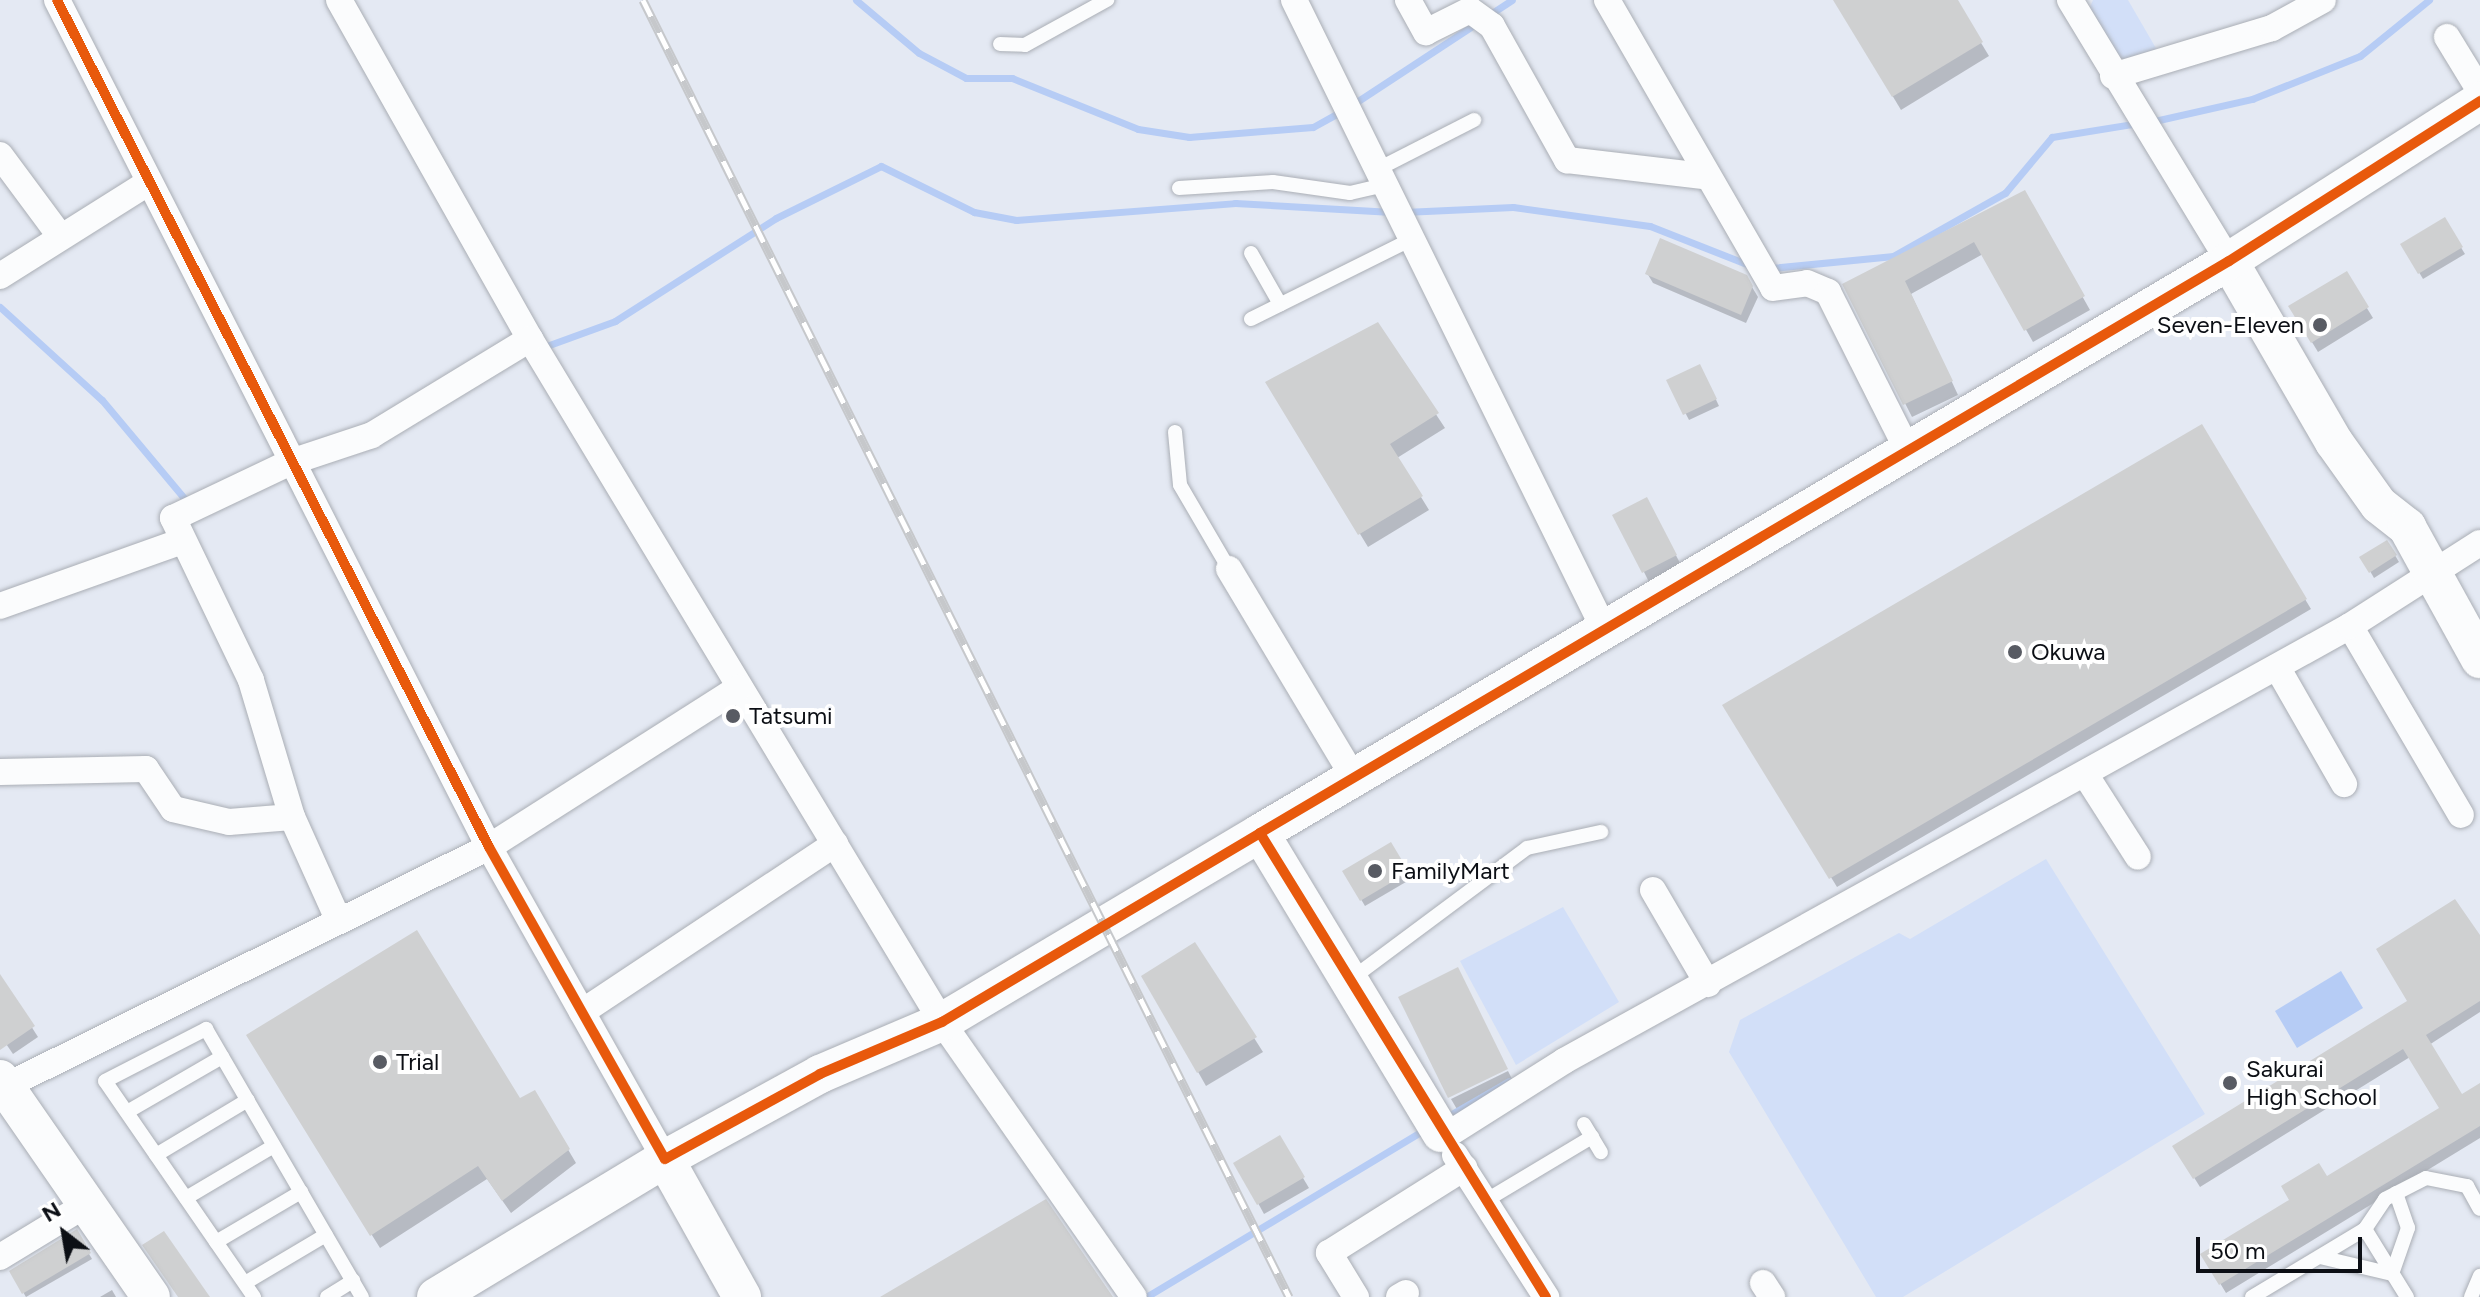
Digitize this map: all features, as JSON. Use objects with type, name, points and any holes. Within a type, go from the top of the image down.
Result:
[{"type":"street","points":[[57,0],[489,847],[742,1297]]},
{"type":"street","points":[[339,0],[530,339],[942,1022],[1133,1296]]},
{"type":"street","points":[[1294,0],[1606,633]]},
{"type":"street","points":[[1408,0],[1426,32],[1470,10],[1487,21],[1567,160],[1703,176]]},
{"type":"street","points":[[1607,0],[1703,176],[1773,288],[1807,283],[1828,292],[1909,453]]},
{"type":"street","points":[[2071,0],[2113,76],[2229,261],[2334,442],[2427,561],[2480,659]]},
{"type":"street","points":[[2113,76],[2272,28],[2323,0]]},
{"type":"street","points":[[436,1297],[665,1159],[820,1074],[942,1022],[1260,833],[1356,781],[2229,261],[2479,102],[2447,37]]},
{"type":"street","points":[[0,155],[61,237]]},
{"type":"street","points":[[0,276],[149,182]]},
{"type":"street","points":[[337,917],[292,817],[251,680],[173,518],[291,462],[372,435],[530,339]]},
{"type":"street","points":[[0,606],[183,541]]},
{"type":"street","points":[[1438,1128],[1703,976],[2085,774],[2350,626],[2427,561],[2480,543]]},
{"type":"street","points":[[1229,569],[1356,781]]},
{"type":"street","points":[[2350,626],[2461,815]]},
{"type":"street","points":[[2277,667],[2344,784]]},
{"type":"street","points":[[151,1297],[2,1085],[337,917],[489,847],[739,688]]},
{"type":"street","points":[[0,772],[146,769],[173,809],[229,822],[292,817]]},
{"type":"street","points":[[2085,774],[2138,857]]},
{"type":"street","points":[[1260,833],[1438,1128],[1546,1297]]},
{"type":"street","points":[[582,1012],[835,844]]},
{"type":"street","points":[[1653,890],[1703,976]]},
{"type":"street","points":[[1356,1297],[1329,1253],[1464,1168]]},
{"type":"street","points":[[0,1257],[87,1204]]},
{"type":"lane","points":[[1000,44],[1025,45],[1107,0]]},
{"type":"lane","points":[[1251,319],[1280,304],[1394,203],[1474,120]]},
{"type":"lane","points":[[1179,188],[1273,182],[1394,203]]},
{"type":"lane","points":[[1251,253],[1280,304]]},
{"type":"lane","points":[[1175,432],[1180,485],[1229,569]]},
{"type":"lane","points":[[1350,981],[1527,848],[1601,832]]},
{"type":"lane","points":[[254,1297],[105,1081],[206,1029],[362,1297]]},
{"type":"lane","points":[[127,1112],[222,1057]]},
{"type":"lane","points":[[156,1155],[248,1100]]},
{"type":"lane","points":[[1485,1201],[1588,1131],[1601,1152]]},
{"type":"lane","points":[[186,1198],[274,1146]]},
{"type":"lane","points":[[2252,1297],[2365,1229],[2396,1193],[2426,1178],[2450,1178],[2467,1186],[2480,1209]]},
{"type":"lane","points":[[216,1242],[301,1192]]},
{"type":"lane","points":[[2392,1274],[2408,1228],[2396,1193]]},
{"type":"lane","points":[[2365,1229],[2407,1297]]},
{"type":"lane","points":[[245,1283],[326,1235]]},
{"type":"lane","points":[[2320,1257],[2392,1274]]},
{"type":"lane","points":[[2471,1297],[2480,1276]]},
{"type":"lane","points":[[327,1297],[353,1281]]},
{"type":"shaded area","points":[[2093,0],[2128,0],[2157,50],[2123,59],[2109,52],[2087,14]]},
{"type":"shaded area","points":[[2046,859],[2205,1114],[1903,1297],[1876,1297],[1729,1052],[1740,1020],[1899,933],[1910,939]]},
{"type":"shaded area","points":[[1563,907],[1619,1002],[1516,1065],[1460,961]]},
{"type":"shaded area","points":[[2341,971],[2363,1008],[2297,1048],[2275,1011]]},
{"type":"building","points":[[1833,0],[1958,0],[1983,42],[1892,97]]},
{"type":"building","points":[[2025,190],[2085,296],[2024,331],[1974,242],[1905,281],[1953,381],[1903,405],[1842,284]]},
{"type":"building","points":[[2445,217],[2463,247],[2418,274],[2400,244]]},
{"type":"building","points":[[1660,238],[1747,275],[1753,286],[1741,315],[1645,274]]},
{"type":"building","name":"Seven-Eleven","points":[[2347,271],[2369,307],[2311,343],[2288,306]]},
{"type":"building","points":[[1378,322],[1439,413],[1390,444],[1423,496],[1358,535],[1265,382]]},
{"type":"building","points":[[1700,364],[1717,399],[1683,415],[1666,380]]},
{"type":"building","name":"Okuwa","points":[[2202,424],[2307,599],[1829,879],[1722,705]]},
{"type":"building","points":[[1647,497],[1677,555],[1642,573],[1612,515]]},
{"type":"building","points":[[2387,540],[2397,555],[2369,573],[2359,557]]},
{"type":"building","name":"FamilyMart","points":[[1391,842],[1409,872],[1360,901],[1342,871]]},
{"type":"building","points":[[2455,899],[2480,935],[2480,1001],[2426,1035],[2462,1094],[2480,1083],[2480,1126],[2219,1285],[2200,1254],[2289,1200],[2281,1186],[2319,1163],[2327,1176],[2439,1108],[2403,1049],[2193,1179],[2172,1146],[2407,1001],[2376,949]]},
{"type":"building","name":"Trial","points":[[417,930],[520,1098],[535,1090],[570,1149],[502,1201],[478,1166],[370,1236],[246,1035]]},
{"type":"building","points":[[1195,942],[1257,1037],[1197,1073],[1141,976]]},
{"type":"building","points":[[1458,967],[1508,1069],[1448,1098],[1398,997]]},
{"type":"building","points":[[0,974],[35,1026],[0,1050]]},
{"type":"building","points":[[1280,1135],[1305,1177],[1257,1205],[1233,1163]]},
{"type":"building","points":[[1046,1199],[1113,1297],[880,1297]]},
{"type":"building","points":[[77,1229],[91,1253],[22,1294],[9,1271]]},
{"type":"building","points":[[164,1231],[210,1297],[178,1297],[142,1245]]},
{"type":"waterway","points":[[856,0],[919,53],[966,78],[1012,78],[1138,129],[1189,137],[1313,127],[1335,115]]},
{"type":"waterway","points":[[1358,101],[1512,0]]},
{"type":"waterway","points":[[2150,122],[2252,99],[2360,56],[2429,0]]},
{"type":"waterway","points":[[1771,268],[1893,256],[2005,193],[2052,137],[2138,123]]},
{"type":"waterway","points":[[541,348],[615,321],[776,218],[881,166],[974,212],[1016,220],[1235,203],[1392,212]]},
{"type":"waterway","points":[[1404,212],[1513,207],[1650,226],[1754,267]]},
{"type":"waterway","points":[[0,307],[102,400],[188,503]]},
{"type":"waterway","points":[[1443,1119],[1509,1081]]},
{"type":"waterway","points":[[1146,1297],[1426,1129]]},
{"type":"railway","points":[[643,0],[1289,1297]]},
{"type":"cycle path","points":[[57,0],[489,847],[665,1159],[820,1074],[942,1022],[1260,833]]},
{"type":"cycle path","points":[[1546,1297],[1260,833],[2229,261],[2480,101]]},
{"type":"place","name":"Seven-Eleven","points":[[2320,325]]},
{"type":"place","name":"Okuwa","points":[[2015,652]]},
{"type":"place","name":"Tatsumi","points":[[733,716]]},
{"type":"place","name":"FamilyMart","points":[[1375,871]]},
{"type":"place","name":"Trial","points":[[380,1062]]},
{"type":"place","name":"Sakurai High School","points":[[2230,1083]]}]
